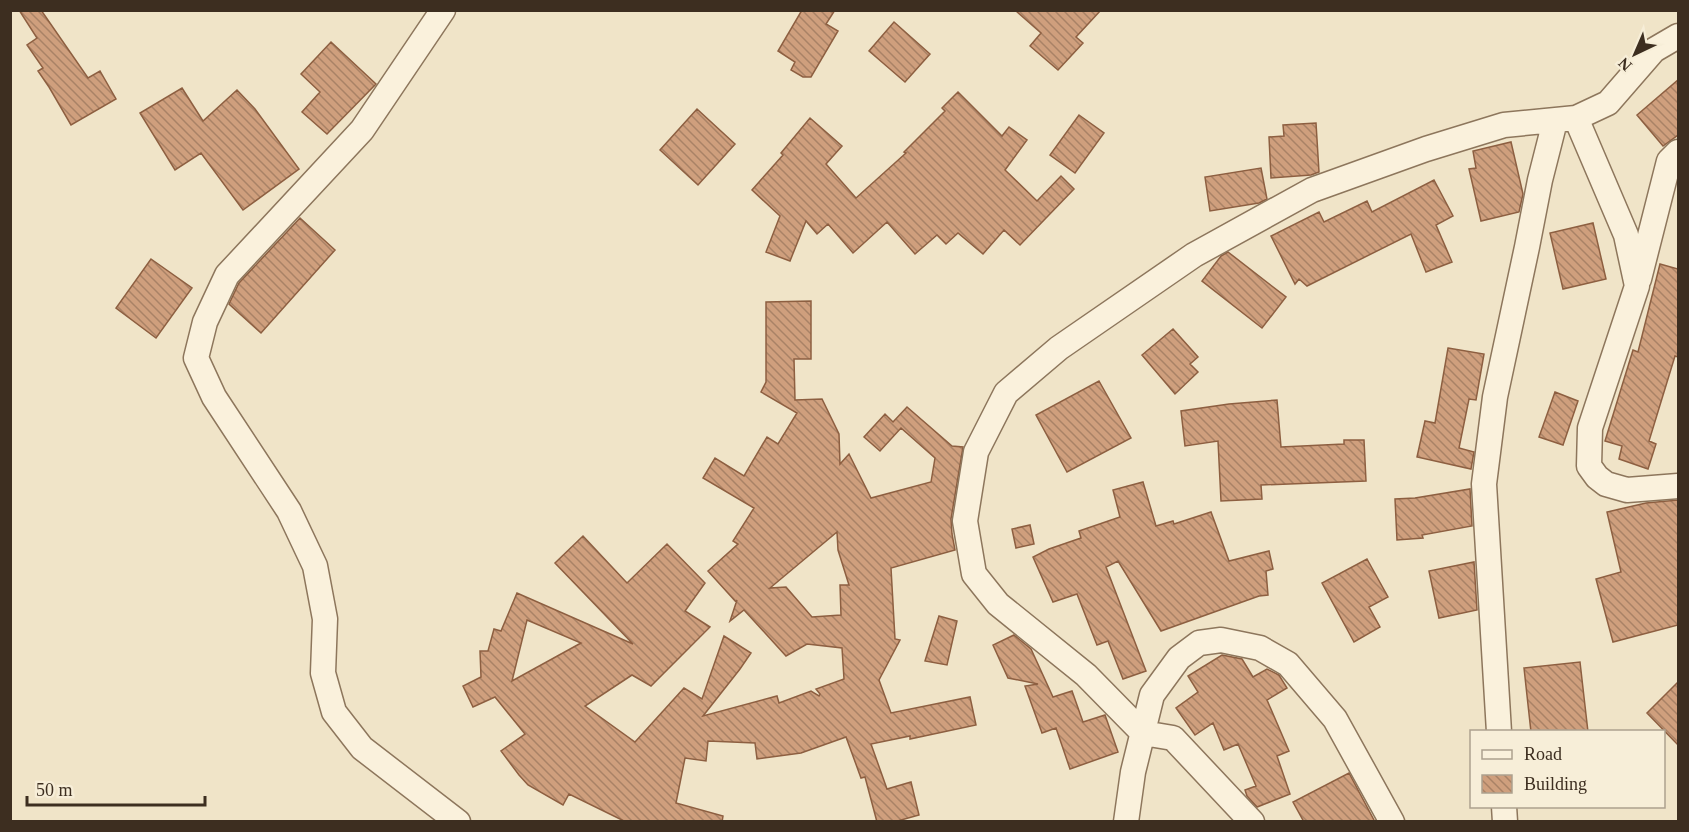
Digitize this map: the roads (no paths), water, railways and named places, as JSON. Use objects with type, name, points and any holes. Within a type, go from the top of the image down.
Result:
[{"type":"street","points":[[443,10],[362,130],[227,275],[205,322],[196,358],[214,397],[289,511],[315,566],[325,619],[323,672],[334,712],[362,748],[458,822]]},
{"type":"street","points":[[1252,822],[1173,738],[1143,733],[1086,675],[998,604],[974,574],[964,521],[976,452],[1006,393],[1059,348],[1194,255],[1312,190],[1426,149],[1504,125],[1566,120],[1608,103],[1654,50],[1678,36]]},
{"type":"street","points":[[1566,120],[1626,235],[1637,286]]},
{"type":"street","points":[[1499,730],[1484,483],[1495,397],[1540,180],[1566,120]]},
{"type":"street","points":[[1678,152],[1669,161],[1637,286],[1590,428],[1588,466],[1606,484],[1627,490],[1678,486]]},
{"type":"street","points":[[1126,822],[1133,772],[1152,695],[1179,658],[1199,643],[1221,640],[1260,648],[1288,664],[1335,719],[1392,822]]}]
